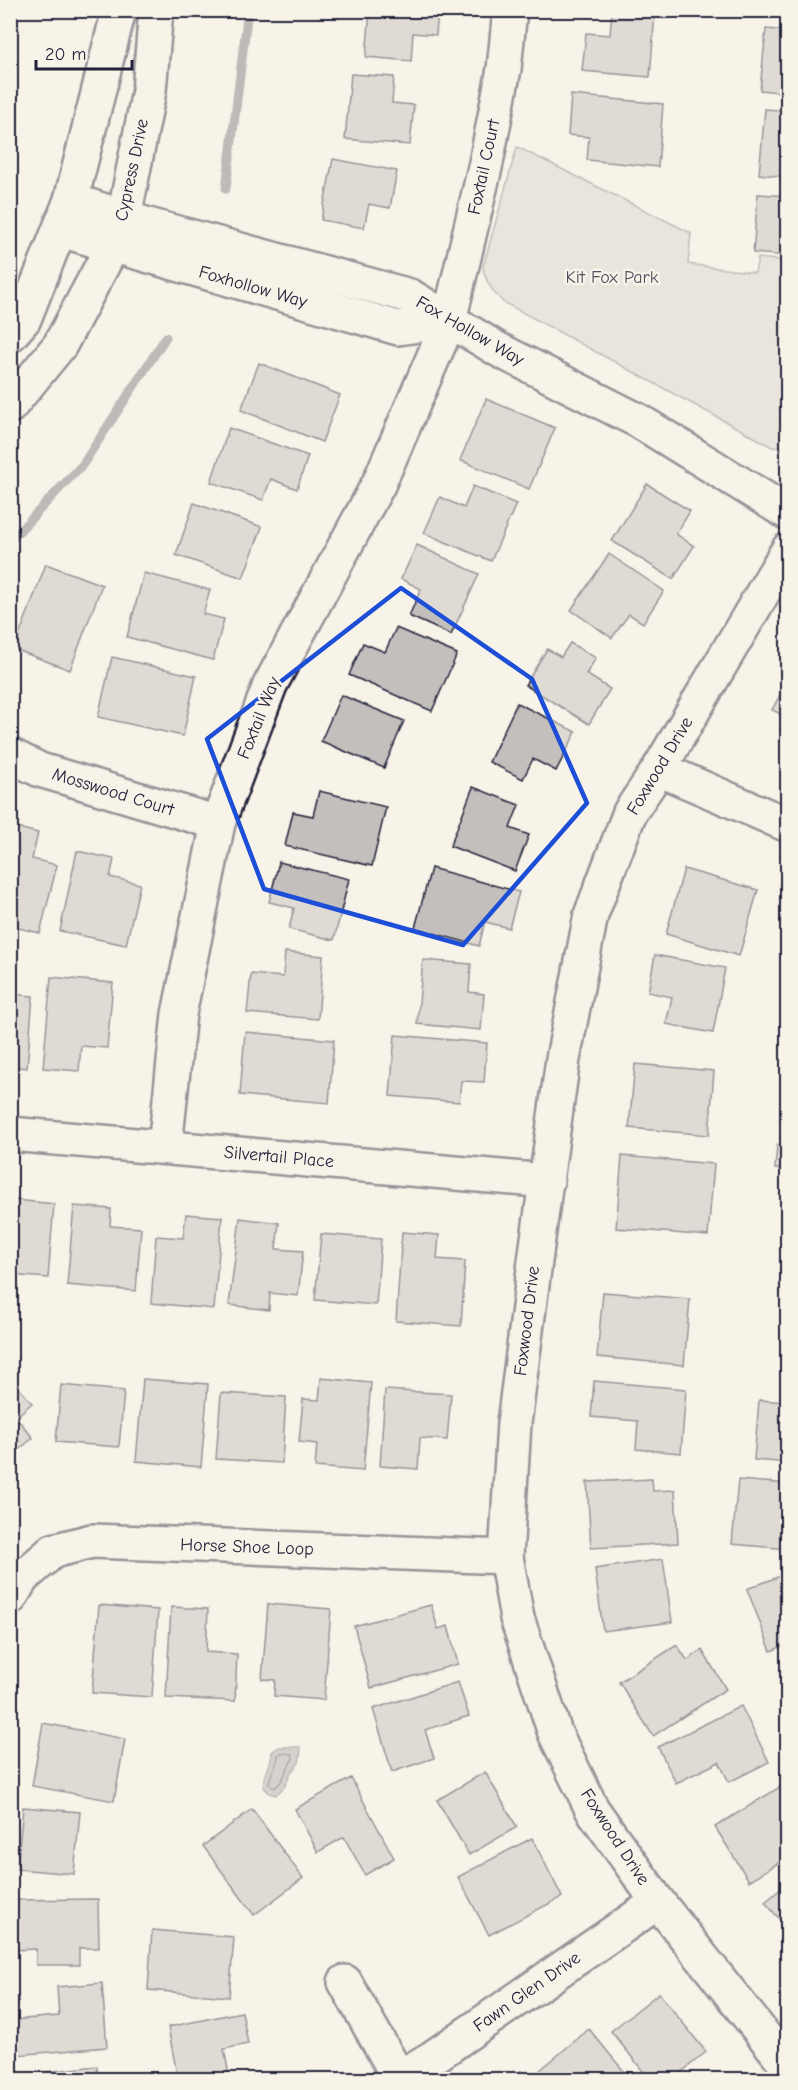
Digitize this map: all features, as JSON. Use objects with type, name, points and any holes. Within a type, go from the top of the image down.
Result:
[{"type":"street","points":[[10,334],[24,319],[71,201],[119,10]]},
{"type":"street","name":"Cypress Drive","points":[[10,406],[60,345],[118,232],[149,91],[156,10]]},
{"type":"street","name":"Foxtail Court","points":[[449,321],[486,163],[504,69],[510,10]]},
{"type":"street","points":[[71,201],[118,232]]},
{"type":"street","points":[[60,230],[118,232]]},
{"type":"street","name":"Fox Hollow Way","points":[[118,232],[410,296],[499,350],[639,421],[788,513]]},
{"type":"street","name":"Foxtail Way","points":[[165,1147],[179,1014],[218,823],[270,685],[379,483],[449,321]]},
{"type":"street","name":"Foxwood Drive","points":[[788,550],[659,769],[630,812],[591,915],[563,1059],[546,1181],[514,1423],[506,1557],[517,1618],[555,1733],[592,1809],[658,1902],[788,2066]]},
{"type":"street","name":"Mosswood Court","points":[[10,755],[40,770],[218,823]]},
{"type":"street","points":[[659,769],[788,825]]},
{"type":"street","name":"Silvertail Place","points":[[10,1134],[546,1181]]},
{"type":"street","name":"Horse Shoe Loop","points":[[10,1598],[22,1578],[52,1551],[92,1541],[506,1557]]},
{"type":"street","name":"Fawn Glen Drive","points":[[397,2079],[432,2058],[658,1902]]},
{"type":"street","points":[[345,1982],[397,2079]]},
{"type":"highlighted area","points":[[401,588],[532,679],[587,803],[463,945],[264,889],[207,739]]},
{"type":"green space","name":"Kit Fox Park","points":[[517,147],[691,233],[688,264],[755,273],[758,258],[787,261],[787,448],[772,447],[499,298],[488,282],[483,267]]},
{"type":"water","points":[[279,1747],[300,1747],[301,1750],[299,1763],[291,1772],[285,1786],[276,1795],[269,1793],[263,1786],[272,1752]]},
{"type":"building","points":[[370,10],[438,10],[436,35],[413,33],[411,61],[366,57]]},
{"type":"building","points":[[612,10],[655,13],[650,77],[582,71],[586,33],[610,35]]},
{"type":"building","points":[[766,29],[788,31],[788,93],[760,90]]},
{"type":"building","points":[[351,74],[394,77],[392,103],[414,105],[410,145],[345,139]]},
{"type":"building","points":[[571,95],[663,104],[658,167],[587,160],[589,137],[568,135]]},
{"type":"building","points":[[765,109],[788,111],[788,177],[759,174]]},
{"type":"building","points":[[333,159],[397,171],[390,208],[369,204],[364,228],[321,220]]},
{"type":"building","points":[[758,194],[788,196],[788,256],[753,253]]},
{"type":"building","points":[[259,363],[340,395],[322,442],[241,410]]},
{"type":"building","points":[[486,399],[555,428],[529,489],[460,460]]},
{"type":"building","points":[[229,428],[308,456],[297,489],[271,479],[263,500],[211,482]]},
{"type":"building","points":[[647,484],[690,511],[676,534],[694,546],[673,579],[612,541]]},
{"type":"building","points":[[473,486],[516,504],[491,561],[424,533],[440,497],[464,508]]},
{"type":"building","points":[[194,503],[262,527],[243,578],[176,555]]},
{"type":"building","points":[[417,545],[479,574],[451,635],[409,616],[421,589],[401,579]]},
{"type":"building","points":[[609,554],[664,591],[643,623],[629,614],[612,638],[571,610]]},
{"type":"building","points":[[46,564],[102,585],[70,670],[14,649]]},
{"type":"building","points":[[144,573],[210,590],[203,614],[224,619],[213,660],[127,637]]},
{"type":"building","points":[[396,628],[457,654],[432,711],[349,675],[363,643],[385,652]]},
{"type":"building","points":[[570,643],[596,658],[586,674],[610,689],[589,724],[525,685],[547,649],[561,657]]},
{"type":"building","points":[[112,657],[196,676],[183,736],[98,717]]},
{"type":"building","points":[[788,680],[788,717],[772,710]]},
{"type":"building","points":[[341,695],[404,721],[384,768],[321,741]]},
{"type":"building","points":[[517,703],[576,732],[556,771],[533,759],[523,779],[489,762]]},
{"type":"building","points":[[788,724],[788,744],[780,741]]},
{"type":"building","points":[[473,787],[519,805],[510,828],[529,835],[515,871],[450,846]]},
{"type":"building","points":[[319,791],[386,807],[372,866],[285,846],[293,812],[313,816]]},
{"type":"building","points":[[10,826],[38,833],[32,859],[57,865],[40,933],[10,926]]},
{"type":"building","points":[[77,851],[114,859],[110,877],[140,884],[126,945],[60,931]]},
{"type":"building","points":[[279,862],[349,879],[334,940],[289,929],[294,908],[269,902]]},
{"type":"building","points":[[431,868],[519,892],[509,928],[485,922],[479,946],[415,928]]},
{"type":"building","points":[[684,869],[758,890],[739,956],[666,934]]},
{"type":"building","points":[[285,952],[323,956],[318,1019],[247,1013],[251,974],[283,977]]},
{"type":"building","points":[[655,955],[725,968],[713,1033],[666,1024],[672,997],[648,992]]},
{"type":"building","points":[[423,960],[471,964],[469,992],[484,994],[481,1030],[417,1024]]},
{"type":"building","points":[[51,977],[113,983],[107,1048],[81,1046],[79,1071],[43,1068]]},
{"type":"building","points":[[10,994],[33,996],[27,1068],[10,1066]]},
{"type":"building","points":[[245,1032],[334,1040],[329,1103],[240,1095]]},
{"type":"building","points":[[395,1035],[487,1043],[484,1082],[461,1081],[459,1102],[390,1096]]},
{"type":"building","points":[[635,1064],[714,1071],[709,1135],[629,1128]]},
{"type":"building","points":[[788,1124],[788,1169],[775,1169],[777,1145],[786,1145]]},
{"type":"building","points":[[622,1156],[714,1164],[708,1236],[616,1228]]},
{"type":"building","points":[[15,1200],[54,1204],[48,1278],[10,1275],[10,1230],[12,1230]]},
{"type":"building","points":[[74,1206],[111,1209],[110,1226],[141,1228],[136,1291],[67,1285]]},
{"type":"building","points":[[186,1214],[222,1217],[214,1309],[151,1303],[156,1236],[183,1238]]},
{"type":"building","points":[[240,1218],[279,1223],[276,1249],[303,1251],[298,1296],[270,1293],[269,1310],[229,1305]]},
{"type":"building","points":[[402,1232],[439,1235],[437,1259],[465,1261],[461,1326],[396,1321]]},
{"type":"building","points":[[321,1234],[381,1239],[376,1305],[315,1300]]},
{"type":"building","points":[[603,1292],[690,1299],[684,1365],[597,1357]]},
{"type":"building","points":[[10,1378],[32,1403],[16,1417],[33,1438],[10,1457]]},
{"type":"building","points":[[321,1378],[371,1383],[363,1471],[315,1467],[317,1444],[299,1442],[303,1399],[319,1400]]},
{"type":"building","points":[[143,1379],[208,1384],[201,1467],[136,1461]]},
{"type":"building","points":[[594,1381],[686,1389],[681,1453],[636,1449],[638,1421],[591,1417]]},
{"type":"building","points":[[61,1385],[124,1391],[119,1447],[56,1442]]},
{"type":"building","points":[[385,1390],[451,1394],[447,1440],[420,1438],[418,1469],[380,1466]]},
{"type":"building","points":[[221,1393],[286,1397],[282,1463],[216,1459]]},
{"type":"building","points":[[759,1400],[788,1402],[788,1463],[754,1460]]},
{"type":"building","points":[[652,1479],[653,1491],[675,1490],[678,1543],[591,1548],[587,1482]]},
{"type":"building","points":[[738,1480],[788,1484],[788,1549],[732,1544]]},
{"type":"building","points":[[663,1559],[672,1622],[603,1631],[595,1569]]},
{"type":"building","points":[[788,1573],[788,1644],[771,1651],[747,1589]]},
{"type":"building","points":[[268,1604],[331,1609],[324,1700],[274,1696],[275,1680],[262,1679]]},
{"type":"building","points":[[99,1605],[158,1610],[152,1697],[92,1693]]},
{"type":"building","points":[[431,1605],[438,1629],[448,1626],[458,1664],[371,1688],[354,1626]]},
{"type":"building","points":[[171,1607],[208,1609],[206,1652],[237,1654],[235,1701],[166,1698]]},
{"type":"building","points":[[677,1645],[687,1660],[702,1650],[726,1689],[653,1736],[619,1682]]},
{"type":"building","points":[[458,1682],[469,1716],[425,1730],[434,1758],[392,1772],[373,1709]]},
{"type":"building","points":[[741,1706],[769,1762],[729,1782],[719,1762],[676,1783],[658,1747]]},
{"type":"building","points":[[43,1723],[125,1739],[114,1801],[32,1786]]},
{"type":"building","points":[[485,1772],[517,1827],[469,1855],[437,1800]]},
{"type":"building","points":[[351,1778],[394,1858],[365,1875],[344,1837],[318,1852],[295,1809]]},
{"type":"building","points":[[788,1782],[788,1857],[749,1881],[715,1827]]},
{"type":"building","points":[[23,1807],[80,1812],[74,1874],[17,1869]]},
{"type":"building","points":[[252,1809],[303,1878],[254,1915],[203,1846]]},
{"type":"building","points":[[532,1838],[562,1897],[489,1935],[458,1877]]},
{"type":"building","points":[[788,1883],[788,1929],[765,1902]]},
{"type":"building","points":[[98,1899],[99,1948],[79,1948],[79,1965],[36,1965],[36,1949],[12,1950],[12,1900]]},
{"type":"building","points":[[152,1930],[234,1937],[229,1997],[148,1990]]},
{"type":"building","points":[[102,1983],[107,2047],[16,2055],[13,2020],[59,2016],[57,1987]]},
{"type":"building","points":[[659,1993],[706,2052],[672,2080],[650,2080],[611,2031]]},
{"type":"building","points":[[242,2012],[248,2044],[224,2049],[230,2080],[178,2080],[168,2027]]},
{"type":"building","points":[[589,2029],[631,2080],[546,2080],[539,2071]]},
{"type":"building","points":[[97,2066],[98,2080],[19,2080],[19,2075]]},
{"type":"building","points":[[521,2071],[527,2080],[507,2080]]},
{"type":"waterway","points":[[226,189],[248,10]]},
{"type":"waterway","points":[[10,541],[83,464],[166,337]]}]
